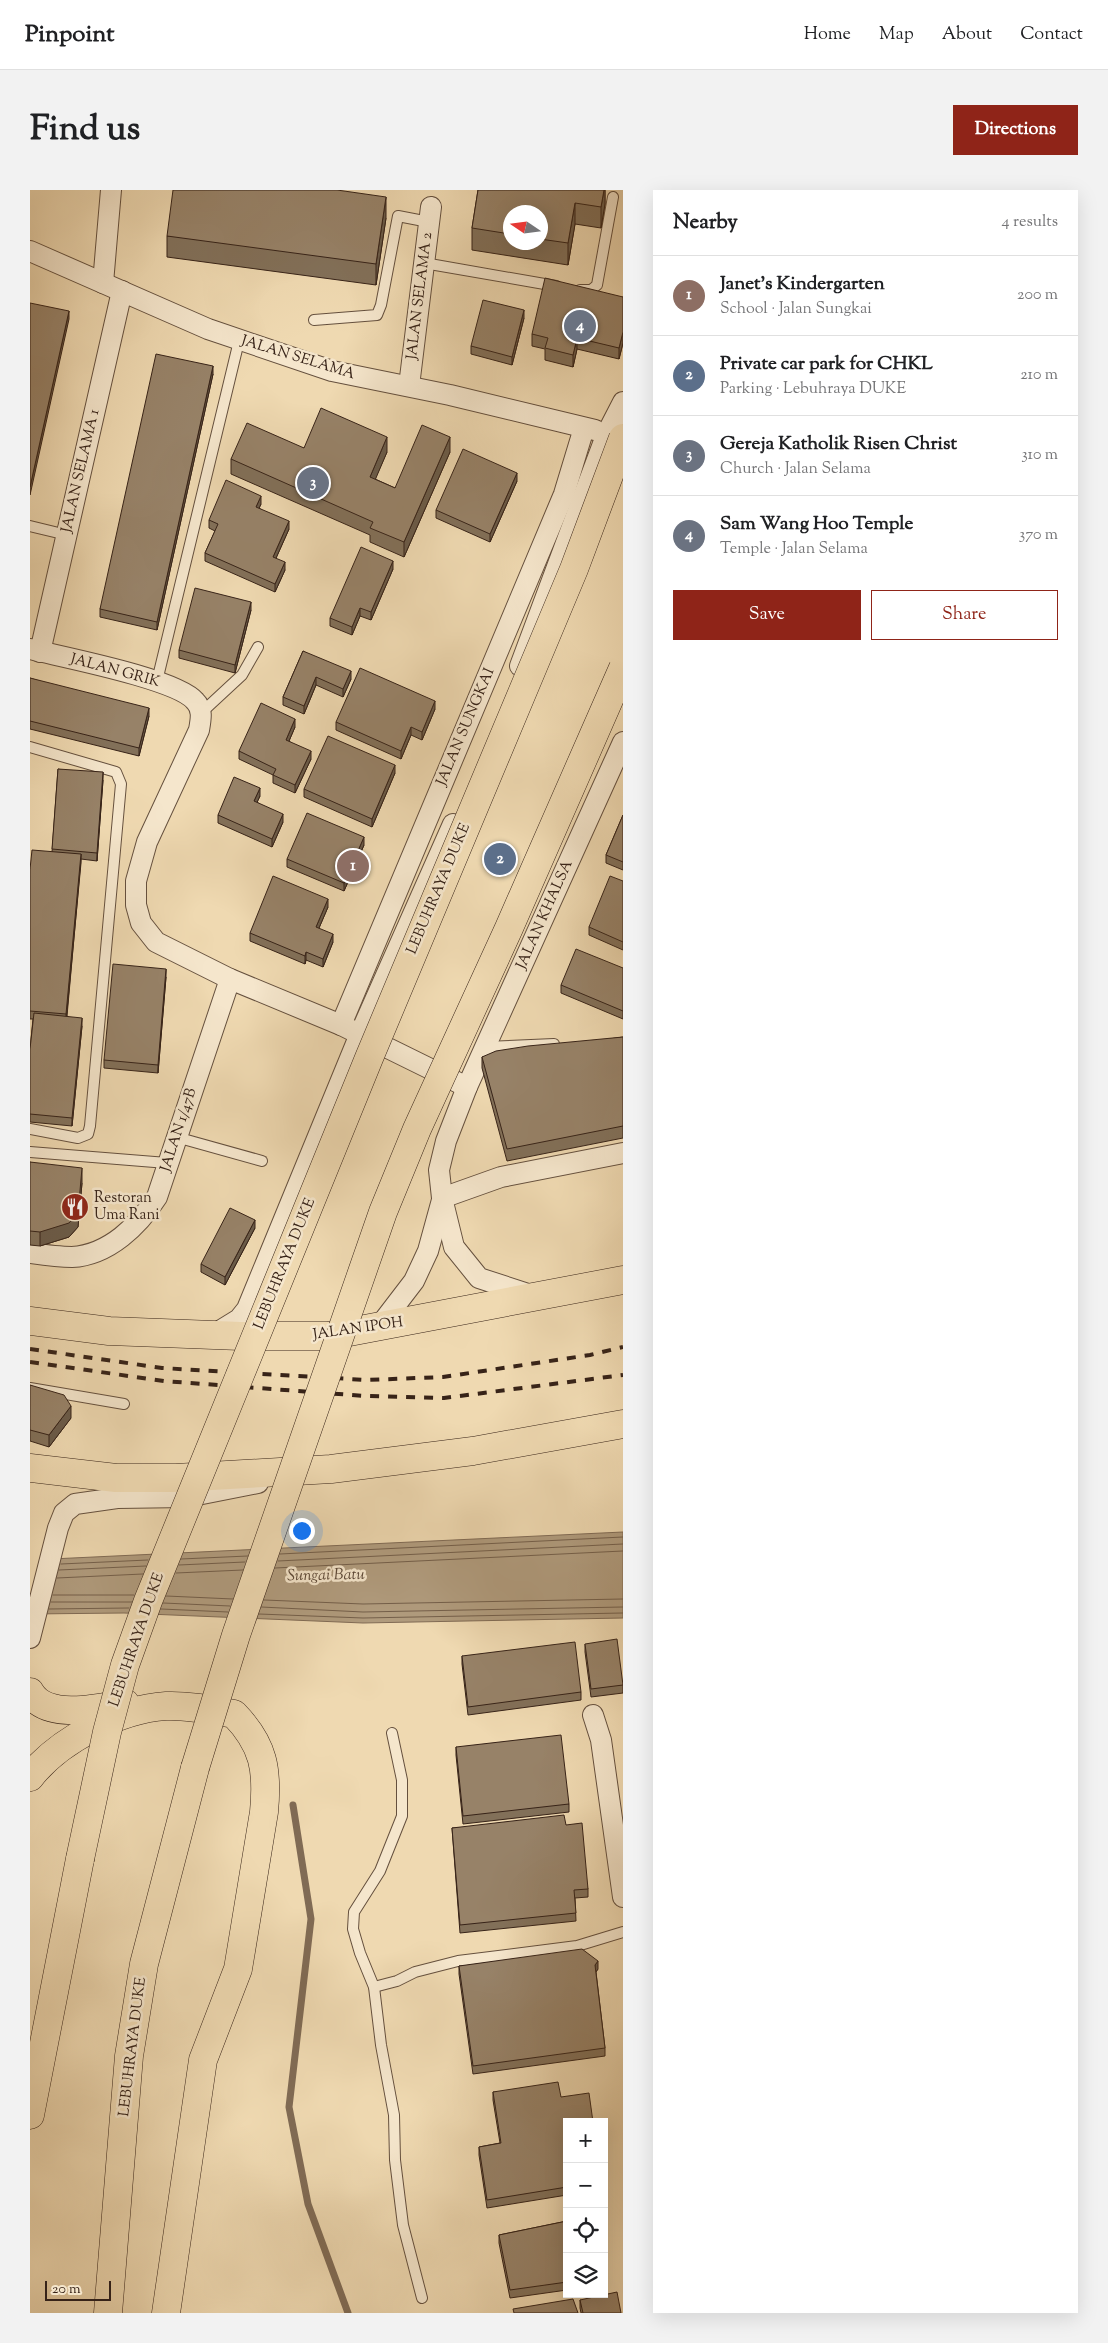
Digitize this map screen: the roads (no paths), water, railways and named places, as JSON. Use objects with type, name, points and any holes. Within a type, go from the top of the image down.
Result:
[{"type":"main road","name":"LEBUHRAYA DUKE","points":[[30,2115],[80,1859],[107,1732],[125,1665],[148,1601],[369,1058],[574,569],[615,435]]},
{"type":"main road","name":"LEBUHRAYA DUKE","points":[[108,2313],[129,2056],[144,1964],[163,1898],[195,1768],[236,1635],[383,1212],[417,1129],[509,928],[623,668]]},
{"type":"main road","name":"JALAN IPOH","points":[[30,1321],[109,1331],[212,1335],[328,1336],[623,1280]]},
{"type":"main road","points":[[30,1468],[116,1478],[176,1478],[332,1469],[464,1452],[623,1424]]},
{"type":"main road","points":[[30,1692],[40,1703],[48,1707],[67,1710],[90,1710],[163,1695],[188,1696],[214,1702],[234,1714],[252,1735],[263,1759],[266,1791],[264,1812],[238,1969],[203,2060],[166,2313]]},
{"type":"main road","points":[[30,1776],[54,1751],[72,1738],[137,1711],[166,1706],[234,1714]]},
{"type":"main road","points":[[30,1789],[51,1757],[72,1738]]},
{"type":"street","points":[[103,283],[111,190]]},
{"type":"street","name":"JALAN SELAMA 2","points":[[409,386],[430,214]]},
{"type":"street","name":"JALAN SELAMA","points":[[30,251],[239,341],[332,371],[409,386],[615,435]]},
{"type":"street","name":"JALAN SELAMA 1","points":[[35,650],[67,535],[122,291]]},
{"type":"street","points":[[212,1335],[239,1319],[247,1309],[360,1034],[501,714],[615,435],[623,402]]},
{"type":"street","name":"JALAN SUNGKAI","points":[[341,1025],[564,494],[584,428]]},
{"type":"street","name":"JALAN GRIK","points":[[35,650],[157,681],[189,695],[199,707]]},
{"type":"street","points":[[199,707],[199,730],[147,842],[136,881],[136,905],[141,923],[156,942],[230,978],[341,1025],[467,1087]]},
{"type":"street","name":"JALAN KHALSA","points":[[537,1297],[479,1278],[454,1247],[442,1198],[439,1170],[446,1141],[467,1087],[619,764],[623,742]]},
{"type":"street","name":"JALAN 1/47B","points":[[30,1253],[74,1257],[86,1255],[124,1235],[137,1224],[157,1197],[230,978]]},
{"type":"street","points":[[442,1198],[501,1177],[623,1153]]},
{"type":"street","name":"JALAN KHALSA","points":[[378,1328],[414,1281],[428,1251],[442,1198]]},
{"type":"street","points":[[30,1638],[58,1528],[64,1513],[75,1504],[116,1498],[187,1497],[332,1469]]},
{"type":"street","points":[[593,1715],[601,1740],[623,1897]]},
{"type":"lane","points":[[424,263],[579,290],[591,290],[597,285],[613,197]]},
{"type":"lane","points":[[314,320],[378,315],[393,215],[430,214]]},
{"type":"lane","points":[[157,681],[239,341]]},
{"type":"lane","points":[[30,526],[67,535]]},
{"type":"lane","points":[[199,707],[242,675],[258,647]]},
{"type":"lane","points":[[30,747],[116,772],[121,784],[88,1134],[78,1138],[30,1129]]},
{"type":"lane","points":[[485,1047],[564,1044]]},
{"type":"lane","points":[[176,1137],[262,1161]]},
{"type":"lane","points":[[30,1152],[167,1163]]},
{"type":"lane","points":[[30,1388],[124,1404]]},
{"type":"lane","points":[[392,1733],[402,1780],[402,1816],[380,1871],[354,1912],[353,1928],[360,1953],[374,1987],[394,2116],[395,2160],[403,2225],[422,2298]]},
{"type":"lane","points":[[374,1987],[397,1981],[415,1972],[458,1961],[577,1946],[623,1932]]},
{"type":"water","name":"Sungai Batu","points":[[623,1532],[623,1618],[363,1623],[124,1613],[30,1614],[30,1560]]},
{"type":"waterway","points":[[293,1805],[311,1919],[289,2107],[308,2204],[348,2313]]},
{"type":"railway","points":[[30,1349],[162,1368],[367,1380],[443,1377],[590,1355],[623,1347]]},
{"type":"railway","points":[[30,1362],[164,1381],[366,1396],[444,1398],[623,1375]]},
{"type":"place","name":"Sam Wang Hoo Temple","points":[[580,326]]},
{"type":"place","name":"Gereja Katholik Risen Christ","points":[[313,483]]},
{"type":"place","name":"Private car park for CHKL","points":[[500,859]]},
{"type":"place","name":"Janet's Kindergarten","points":[[353,866]]},
{"type":"place","name":"Restoran Uma Rani","points":[[75,1207]]}]
